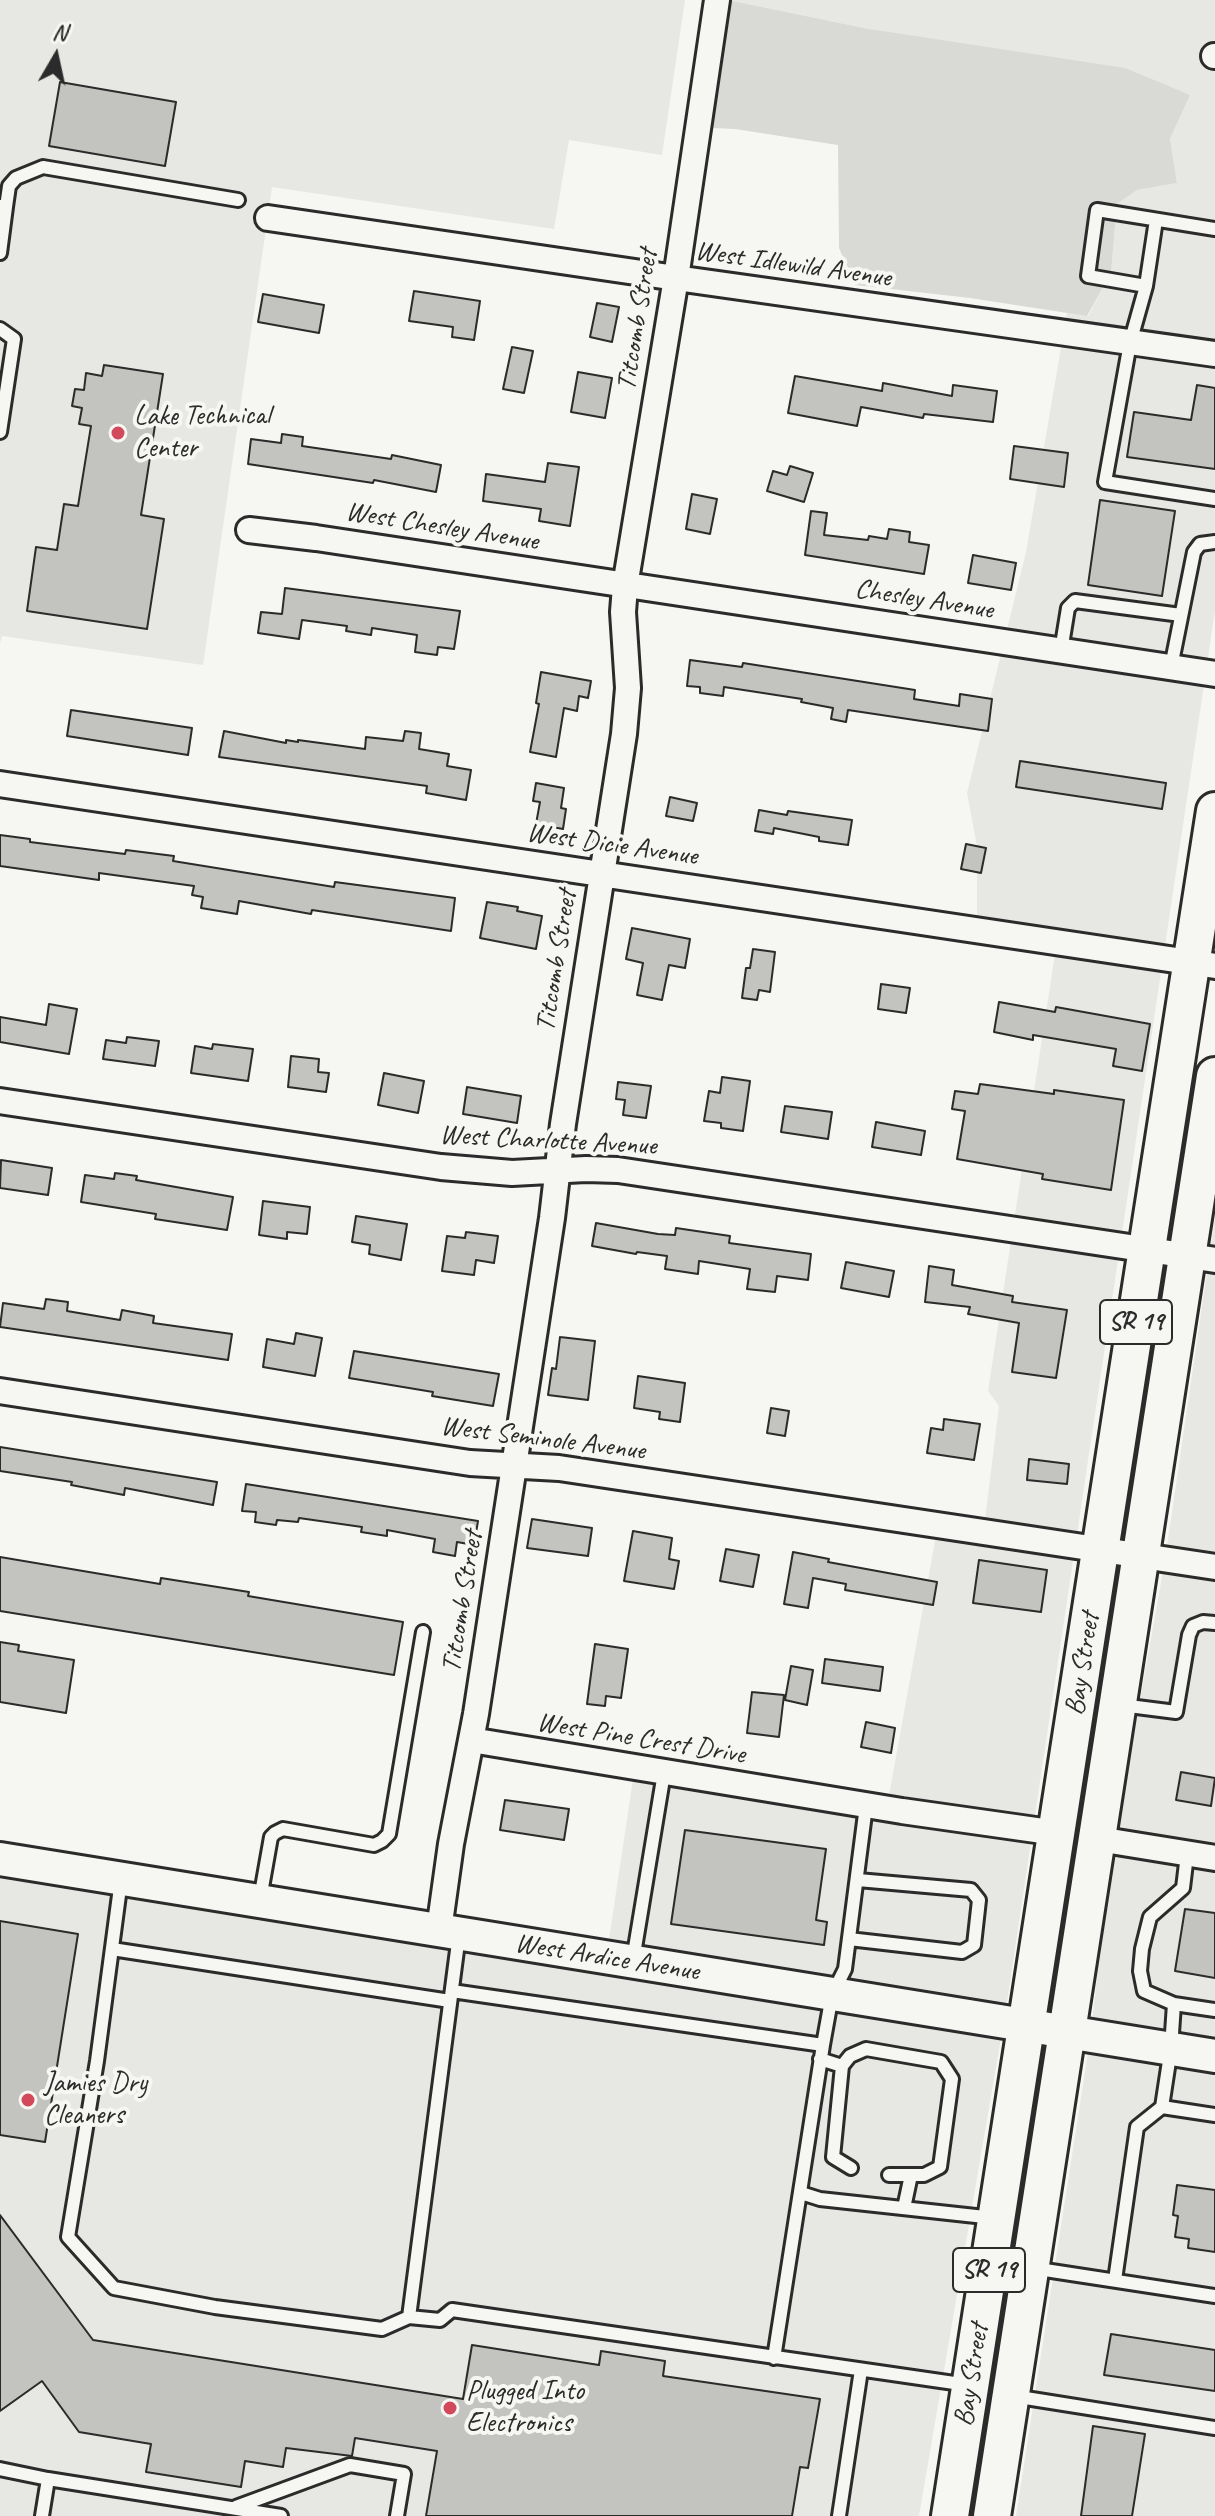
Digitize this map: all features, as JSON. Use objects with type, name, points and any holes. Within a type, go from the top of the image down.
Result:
[{"type":"main road","name":"Bay Street","points":[[950,2516],[1057,1833],[1090,1547],[1203,964],[1215,811]]},
{"type":"main road","name":"Bay Street","points":[[992,2516],[1140,1554],[1201,1258],[1215,1076]]},
{"type":"street","name":"Titcomb Street","points":[[449,1932],[451,1844],[471,1740],[514,1465],[624,734],[628,688],[623,612],[625,586],[676,278],[717,0]]},
{"type":"street","name":"West Idlewild Avenue","points":[[268,218],[1215,354]]},
{"type":"street","name":"West Chesley Avenue","points":[[249,530],[625,586]]},
{"type":"street","name":"Chesley Avenue","points":[[625,586],[1215,674]]},
{"type":"street","name":"West Dicie Avenue","points":[[0,784],[1203,964]]},
{"type":"street","name":"West Charlotte Avenue","points":[[0,1101],[441,1167],[512,1173],[618,1170],[1201,1258]]},
{"type":"street","name":"West Seminole Avenue","points":[[0,1391],[470,1463],[559,1468],[1215,1567]]},
{"type":"street","name":"West Pine Crest Drive","points":[[471,1740],[802,1796],[1057,1833]]},
{"type":"street","points":[[1098,1839],[1215,1858]]},
{"type":"street","name":"West Ardice Avenue","points":[[0,1859],[1215,2056]]},
{"type":"street","points":[[971,2386],[1011,2394]]},
{"type":"lane","points":[[0,253],[3,207],[9,186],[16,178],[43,167],[238,200]]},
{"type":"lane","points":[[1146,286],[1088,276],[1097,210],[1215,229]]},
{"type":"lane","points":[[1156,220],[1146,286],[1130,343],[1105,482],[1215,499]]},
{"type":"lane","points":[[0,329],[14,339],[0,432]]},
{"type":"lane","points":[[1171,667],[1194,552],[1200,544],[1215,542]]},
{"type":"lane","points":[[1061,651],[1068,608],[1075,601],[1181,615]]},
{"type":"lane","points":[[1118,1704],[1176,1712],[1189,1635],[1193,1626],[1203,1622],[1215,1623]]},
{"type":"lane","points":[[259,1902],[271,1837],[275,1833],[283,1829],[374,1845],[389,1834],[423,1632]]},
{"type":"lane","points":[[632,1962],[664,1773]]},
{"type":"lane","points":[[774,2358],[821,2052],[832,1995],[845,1969],[866,1806]]},
{"type":"lane","points":[[1180,1852],[1186,1863],[1183,1888],[1150,1917],[1140,1971],[1144,1991],[1174,2004],[1215,2010]]},
{"type":"lane","points":[[121,1879],[68,2237],[114,2288],[215,2307],[382,2329],[409,2317],[440,2320],[452,2310],[971,2386]]},
{"type":"lane","points":[[849,1939],[962,1952],[974,1945],[979,1900],[971,1890],[858,1880]]},
{"type":"lane","points":[[409,2317],[451,1996],[449,1932]]},
{"type":"lane","points":[[112,1949],[821,2052],[842,2066]]},
{"type":"lane","points":[[1115,2280],[1137,2127],[1162,2107],[1174,2004]]},
{"type":"lane","points":[[851,2168],[833,2157],[842,2066],[850,2056],[866,2049],[941,2062],[952,2079],[940,2167],[924,2175],[889,2175]]},
{"type":"lane","points":[[1162,2107],[1215,2115]]},
{"type":"lane","points":[[904,2208],[911,2175]]},
{"type":"lane","points":[[801,2193],[820,2199],[997,2219]]},
{"type":"lane","points":[[1031,2267],[1215,2296]]},
{"type":"lane","points":[[839,2516],[861,2370]]},
{"type":"lane","points":[[1011,2394],[1215,2428]]},
{"type":"lane","points":[[232,2512],[350,2465],[404,2474],[397,2516]]},
{"type":"lane","points":[[0,2469],[232,2512],[281,2516]]},
{"type":"lane","points":[[42,2516],[48,2479]]},
{"type":"shaded area","name":"Lake Technical Center","points":[[0,0],[685,0],[662,155],[569,140],[554,229],[272,187],[203,665],[2,636],[0,643]]},
{"type":"shaded area","points":[[728,0],[1215,0],[1215,611],[1006,2009],[608,1946],[635,1766],[888,1801],[937,1530],[983,1536],[999,1406],[988,1391],[1055,954],[977,924],[977,846],[967,793],[1026,552],[1067,313],[1088,316],[1111,273],[1117,204],[1137,190],[1177,183],[1170,139],[1190,95]]},
{"type":"shaded area","points":[[728,0],[869,29],[1125,68],[1190,95],[1170,139],[1177,183],[1137,190],[1117,204],[1111,273],[1087,316],[855,285],[839,248],[838,145],[735,129],[692,127]]},
{"type":"shaded area","points":[[1215,1217],[1215,2043],[1092,2023],[1108,1879],[1165,1560]]},
{"type":"shaded area","points":[[0,1874],[1002,2032],[919,2516],[0,2516]]},
{"type":"shaded area","points":[[1089,2046],[1215,2067],[1215,2516],[1016,2516]]},
{"type":"building","points":[[60,82],[176,102],[165,166],[49,146]]},
{"type":"building","points":[[414,291],[480,301],[474,340],[452,337],[453,327],[409,321]]},
{"type":"building","points":[[263,294],[324,305],[319,333],[258,322]]},
{"type":"building","points":[[597,303],[619,307],[612,342],[590,337]]},
{"type":"building","points":[[512,347],[533,351],[524,393],[503,389]]},
{"type":"building","points":[[104,365],[163,374],[141,515],[164,519],[147,629],[27,611],[36,547],[57,550],[64,504],[78,506],[91,426],[79,424],[82,408],[72,406],[75,389],[84,390],[86,373],[102,376]]},
{"type":"building","points":[[578,372],[612,378],[605,418],[571,412]]},
{"type":"building","points":[[795,376],[882,391],[883,383],[952,396],[953,385],[997,391],[993,422],[924,414],[923,418],[861,407],[857,426],[788,413]]},
{"type":"building","points":[[1197,385],[1215,388],[1215,469],[1127,457],[1134,412],[1191,420]]},
{"type":"building","points":[[282,434],[303,437],[302,446],[391,459],[392,455],[441,465],[436,492],[374,480],[373,483],[248,464],[251,439],[281,443]]},
{"type":"building","points":[[1014,446],[1068,453],[1064,487],[1010,479]]},
{"type":"building","points":[[548,463],[579,467],[570,526],[539,521],[541,509],[483,501],[486,474],[545,482]]},
{"type":"building","points":[[790,466],[813,473],[804,502],[767,491],[773,471],[787,475]]},
{"type":"building","points":[[692,494],[717,499],[710,534],[686,529]]},
{"type":"building","points":[[1100,500],[1175,511],[1162,596],[1088,585]]},
{"type":"building","points":[[811,511],[827,513],[824,535],[868,540],[869,536],[887,539],[889,529],[910,532],[909,542],[929,545],[924,574],[805,555]]},
{"type":"building","points":[[973,555],[1016,563],[1011,590],[968,583]]},
{"type":"building","points":[[285,588],[460,611],[454,649],[438,647],[437,655],[415,652],[417,635],[372,628],[371,635],[346,631],[347,626],[302,620],[299,639],[258,633],[261,612],[282,614]]},
{"type":"building","points":[[690,660],[742,667],[743,663],[915,690],[914,699],[959,706],[960,694],[992,699],[988,731],[848,710],[846,722],[831,719],[833,708],[801,702],[802,699],[724,687],[723,696],[700,693],[700,687],[687,686]]},
{"type":"building","points":[[541,672],[591,681],[588,698],[579,696],[577,711],[564,708],[556,757],[530,752]]},
{"type":"building","points":[[71,710],[192,728],[188,755],[67,736]]},
{"type":"building","points":[[224,731],[286,743],[286,740],[298,740],[365,749],[366,737],[403,741],[405,731],[421,733],[419,749],[449,754],[447,766],[471,770],[466,800],[426,793],[427,786],[219,757]]},
{"type":"building","points":[[1020,761],[1166,783],[1162,809],[1016,787]]},
{"type":"building","points":[[536,783],[564,788],[561,808],[566,809],[563,829],[536,824],[540,802],[533,801]]},
{"type":"building","points":[[670,797],[697,803],[693,821],[666,816]]},
{"type":"building","points":[[759,810],[852,820],[848,845],[819,841],[819,837],[774,828],[773,834],[755,831]]},
{"type":"building","points":[[0,835],[30,839],[30,842],[125,854],[126,850],[174,856],[173,861],[334,887],[335,882],[455,898],[451,931],[312,910],[311,914],[239,901],[237,914],[201,908],[203,897],[192,895],[194,886],[99,873],[99,880],[0,866]]},
{"type":"building","points":[[966,844],[986,848],[981,873],[961,869]]},
{"type":"building","points":[[487,902],[518,907],[517,911],[542,916],[536,949],[480,938]]},
{"type":"building","points":[[632,928],[690,939],[685,968],[669,965],[662,1000],[637,995],[643,963],[626,959]]},
{"type":"building","points":[[753,949],[775,952],[770,992],[759,990],[757,1000],[742,998],[746,968],[750,968]]},
{"type":"building","points":[[881,984],[910,988],[906,1013],[878,1009]]},
{"type":"building","points":[[999,1002],[1055,1012],[1056,1007],[1150,1024],[1142,1071],[1113,1066],[1116,1049],[1033,1035],[1033,1040],[994,1032]]},
{"type":"building","points":[[49,1004],[77,1009],[69,1054],[0,1042],[0,1017],[46,1025]]},
{"type":"building","points":[[127,1037],[159,1041],[155,1066],[103,1059],[106,1040],[126,1043]]},
{"type":"building","points":[[213,1044],[253,1049],[248,1081],[191,1073],[195,1046],[212,1049]]},
{"type":"building","points":[[291,1056],[319,1059],[318,1072],[329,1073],[326,1092],[288,1087]]},
{"type":"building","points":[[384,1073],[424,1081],[418,1113],[378,1105]]},
{"type":"building","points":[[722,1077],[750,1081],[743,1131],[721,1128],[721,1123],[704,1121],[709,1091],[720,1093]]},
{"type":"building","points":[[618,1082],[651,1086],[646,1118],[623,1115],[625,1100],[616,1099]]},
{"type":"building","points":[[980,1084],[1124,1100],[1111,1190],[1042,1179],[1043,1174],[957,1159],[965,1111],[952,1109],[955,1091],[978,1094]]},
{"type":"building","points":[[467,1087],[521,1096],[517,1123],[463,1114]]},
{"type":"building","points":[[785,1106],[832,1112],[828,1139],[781,1132]]},
{"type":"building","points":[[876,1122],[925,1131],[921,1155],[872,1147]]},
{"type":"building","points":[[1,1160],[52,1168],[48,1195],[0,1188]]},
{"type":"building","points":[[115,1173],[137,1176],[136,1180],[233,1197],[227,1230],[155,1219],[156,1214],[81,1202],[85,1175],[114,1179]]},
{"type":"building","points":[[263,1201],[310,1207],[307,1234],[287,1232],[287,1239],[259,1235]]},
{"type":"building","points":[[356,1216],[407,1224],[401,1260],[369,1254],[370,1245],[352,1242]]},
{"type":"building","points":[[596,1223],[658,1234],[675,1235],[676,1228],[730,1236],[729,1243],[811,1254],[808,1280],[777,1276],[775,1292],[747,1289],[750,1269],[699,1261],[698,1274],[665,1269],[667,1256],[592,1246]]},
{"type":"building","points":[[466,1232],[498,1236],[494,1263],[476,1260],[474,1275],[442,1271],[447,1236],[465,1238]]},
{"type":"building","points":[[846,1262],[894,1271],[889,1297],[841,1288]]},
{"type":"building","points":[[929,1266],[954,1270],[952,1285],[1013,1296],[1012,1302],[1067,1310],[1056,1378],[1012,1372],[1019,1323],[968,1314],[970,1307],[925,1302]]},
{"type":"building","points":[[46,1299],[68,1302],[67,1311],[120,1320],[122,1310],[154,1316],[153,1323],[232,1334],[228,1360],[0,1327],[3,1303],[44,1309]]},
{"type":"building","points":[[296,1333],[322,1338],[315,1376],[263,1367],[267,1339],[294,1344]]},
{"type":"building","points":[[560,1337],[595,1341],[588,1400],[548,1395],[552,1368],[556,1369]]},
{"type":"building","points":[[354,1351],[499,1374],[493,1406],[349,1378]]},
{"type":"building","points":[[638,1376],[685,1383],[680,1422],[659,1419],[660,1412],[634,1408]]},
{"type":"building","points":[[771,1408],[789,1411],[785,1436],[767,1433]]},
{"type":"building","points":[[944,1419],[980,1424],[974,1460],[927,1453],[931,1428],[943,1430]]},
{"type":"building","points":[[0,1447],[217,1482],[213,1505],[125,1488],[124,1495],[71,1485],[72,1482],[0,1471]]},
{"type":"building","points":[[1029,1459],[1069,1464],[1067,1484],[1027,1480]]},
{"type":"building","points":[[246,1484],[478,1521],[474,1545],[457,1542],[455,1556],[433,1552],[435,1539],[387,1530],[387,1536],[361,1532],[362,1527],[299,1518],[298,1522],[277,1520],[276,1525],[255,1522],[256,1512],[242,1511]]},
{"type":"building","points":[[532,1519],[592,1528],[588,1556],[527,1548]]},
{"type":"building","points":[[633,1531],[672,1538],[669,1559],[679,1561],[674,1589],[624,1581]]},
{"type":"building","points":[[726,1549],[759,1555],[753,1587],[720,1581]]},
{"type":"building","points":[[793,1552],[829,1559],[828,1562],[937,1582],[933,1605],[845,1590],[846,1584],[813,1578],[808,1608],[784,1604]]},
{"type":"building","points":[[0,1557],[160,1584],[161,1578],[249,1592],[248,1596],[403,1622],[394,1675],[0,1611]]},
{"type":"building","points":[[979,1560],[1047,1570],[1041,1612],[973,1603]]},
{"type":"building","points":[[0,1642],[19,1645],[18,1651],[74,1660],[66,1713],[0,1702]]},
{"type":"building","points":[[595,1644],[628,1649],[621,1698],[606,1696],[605,1706],[587,1704]]},
{"type":"building","points":[[825,1659],[883,1667],[880,1691],[822,1683]]},
{"type":"building","points":[[791,1666],[813,1670],[807,1705],[785,1700]]},
{"type":"building","points":[[752,1692],[784,1695],[779,1737],[747,1733]]},
{"type":"building","points":[[866,1722],[895,1728],[891,1753],[861,1747]]},
{"type":"building","points":[[1181,1772],[1215,1778],[1211,1806],[1176,1800]]},
{"type":"building","points":[[505,1800],[569,1809],[564,1840],[500,1830]]},
{"type":"building","points":[[685,1830],[826,1849],[816,1920],[827,1922],[824,1945],[671,1924]]},
{"type":"building","points":[[1185,1909],[1215,1913],[1215,1978],[1175,1971]]},
{"type":"building","points":[[0,1921],[78,1934],[45,2142],[0,2135]]},
{"type":"building","points":[[1177,2185],[1215,2190],[1215,2252],[1188,2248],[1189,2239],[1175,2237],[1178,2216],[1173,2215]]},
{"type":"building","points":[[0,2215],[93,2340],[463,2399],[472,2345],[599,2365],[601,2351],[665,2361],[663,2376],[820,2399],[808,2468],[800,2467],[792,2516],[426,2516],[437,2451],[355,2438],[352,2456],[286,2448],[283,2467],[245,2461],[241,2487],[146,2472],[151,2444],[79,2432],[42,2381],[0,2411]]},
{"type":"building","points":[[1111,2334],[1215,2350],[1215,2391],[1104,2375]]},
{"type":"building","points":[[1093,2426],[1145,2434],[1132,2516],[1081,2516]]},
{"type":"place","name":"Lake Technical Center","points":[[118,433]]},
{"type":"place","name":"Jamies Dry Cleaners","points":[[28,2100]]},
{"type":"place","name":"Plugged Into Electronics","points":[[450,2408]]}]
